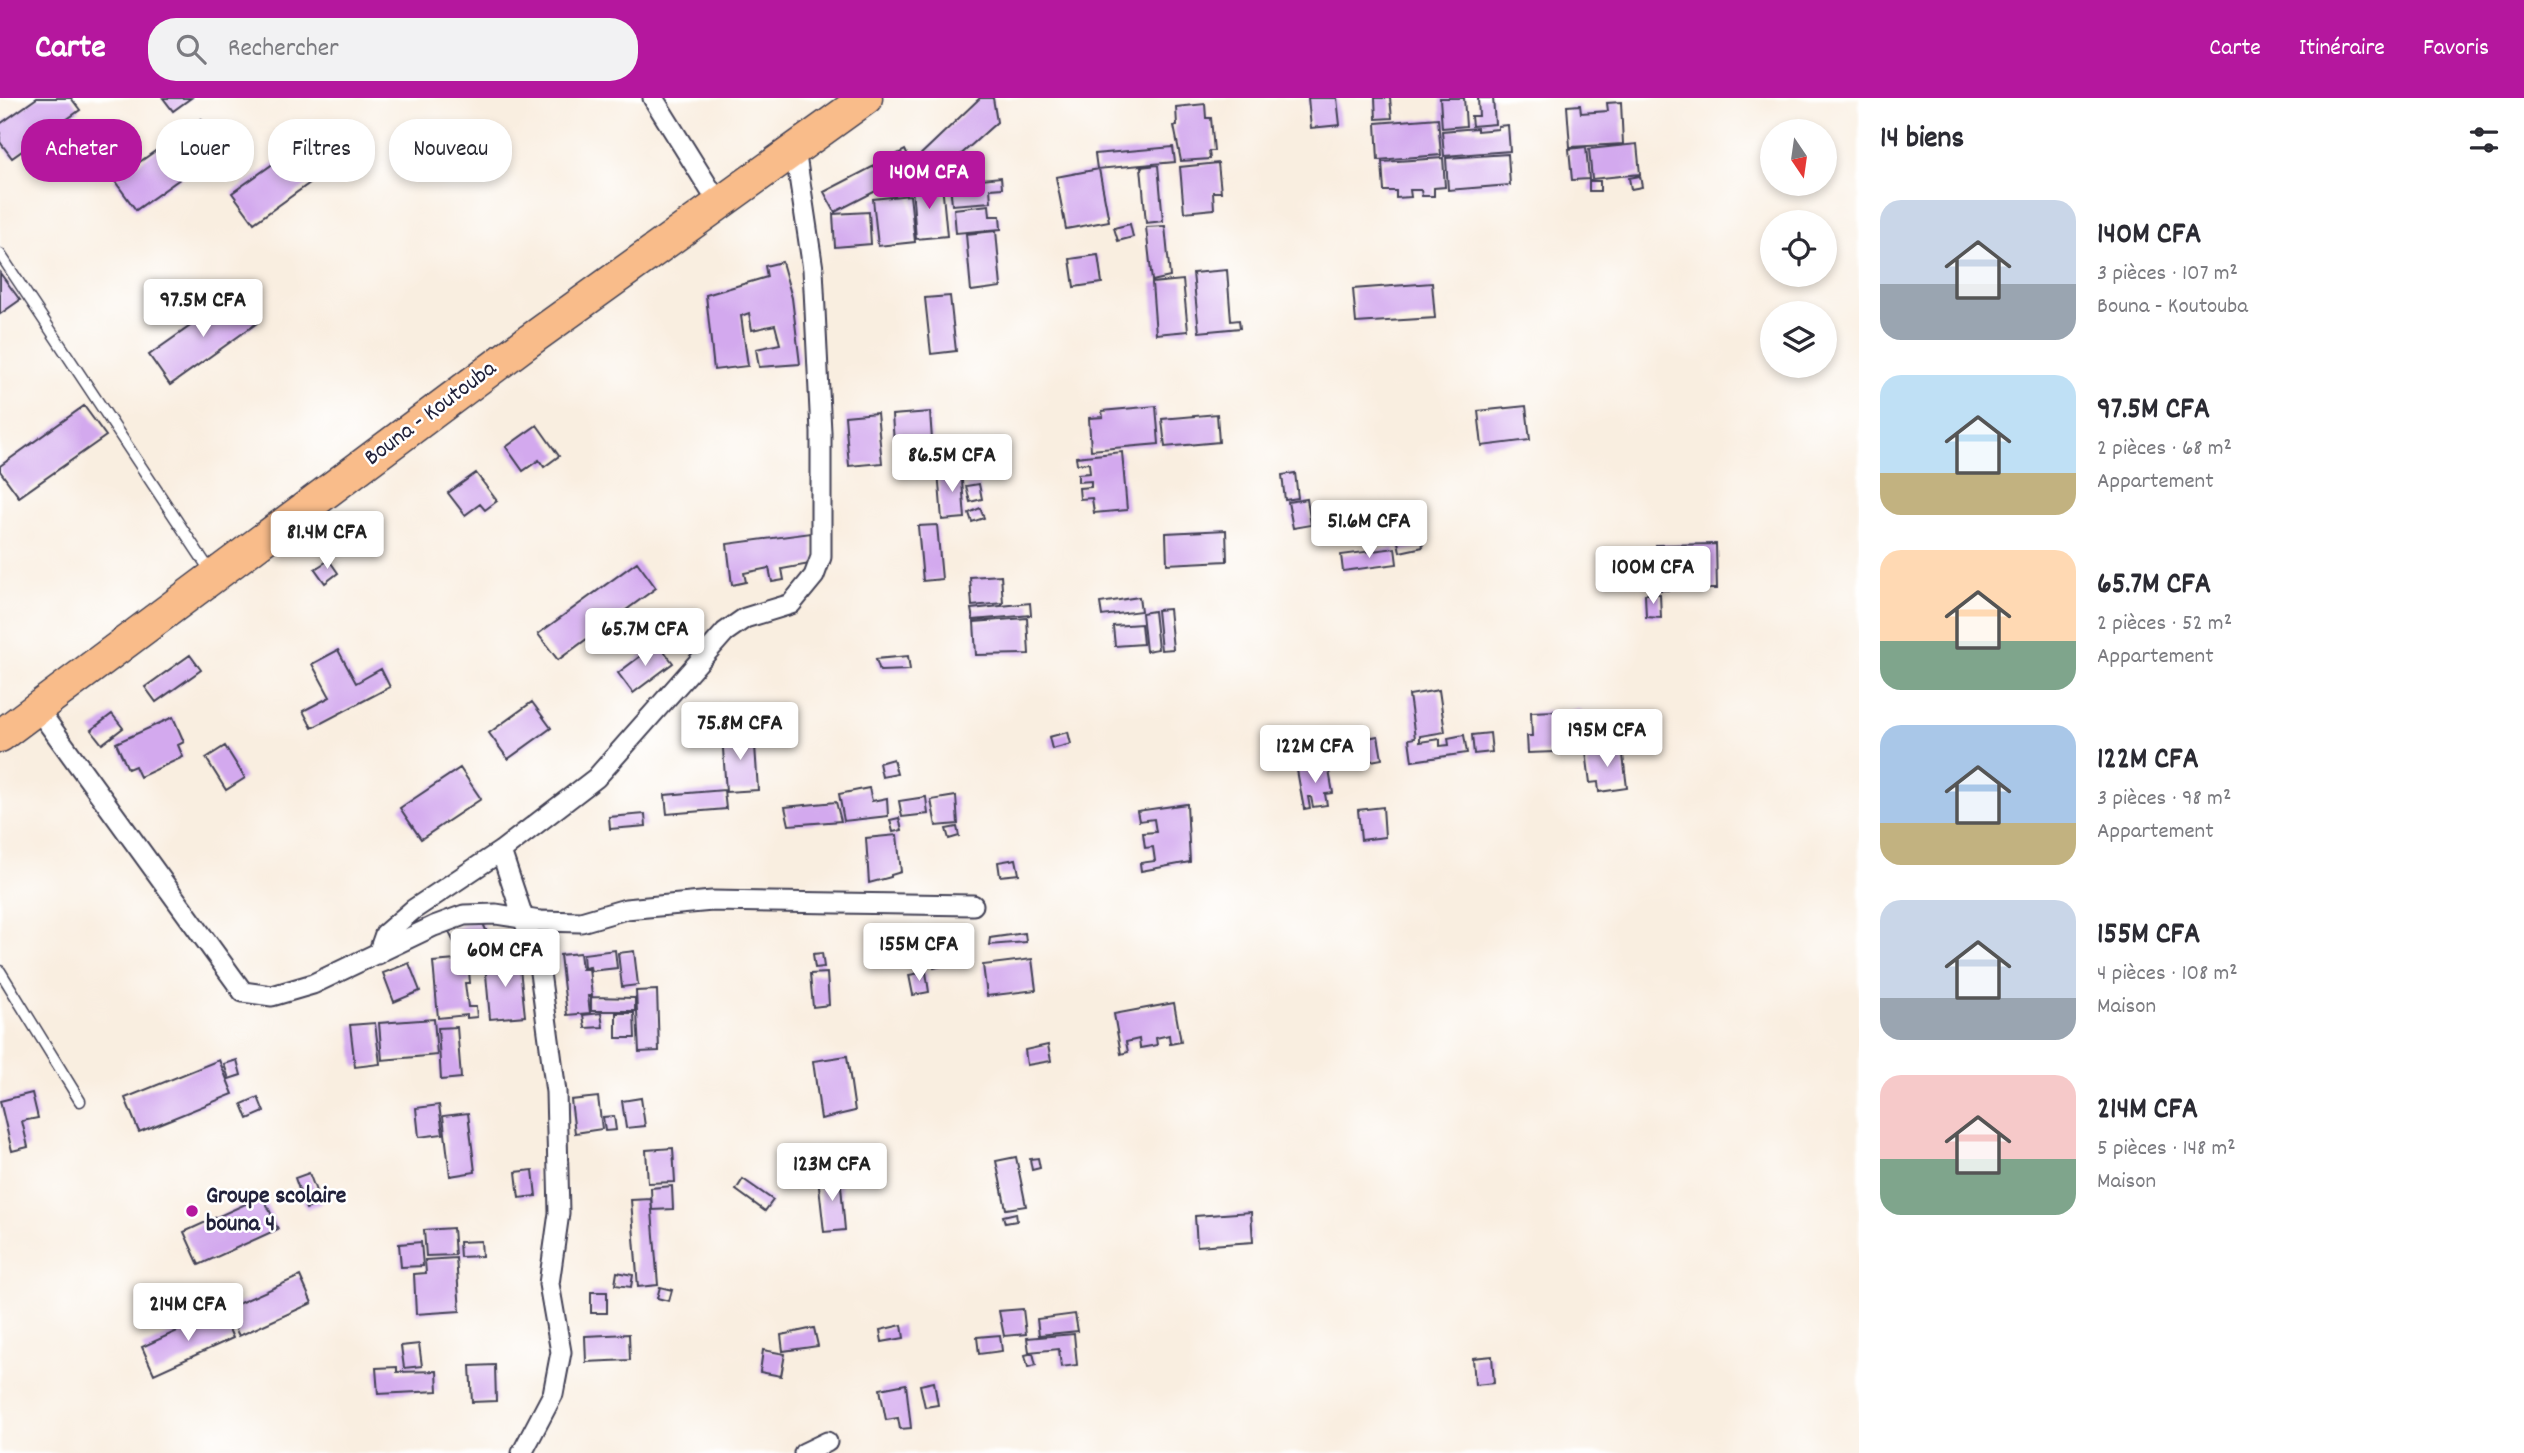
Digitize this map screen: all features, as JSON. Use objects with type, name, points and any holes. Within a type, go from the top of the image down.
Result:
[{"type":"main road","name":"Bouna - Koutouba","points":[[0,736],[530,340],[866,98]]},
{"type":"street","points":[[653,98],[719,204]]},
{"type":"street","points":[[378,954],[385,934],[404,917],[501,850],[596,778],[726,632],[745,618],[791,604],[814,576],[821,557],[821,432],[813,269],[795,149]]},
{"type":"street","points":[[37,708],[243,992],[272,996],[313,984],[434,926],[464,915],[496,914],[581,922],[626,909],[712,901],[973,905]]},
{"type":"street","points":[[501,850],[538,965],[556,1092],[559,1213],[549,1284],[561,1352],[553,1394],[522,1453]]},
{"type":"street","points":[[804,1453],[827,1442]]},
{"type":"lane","points":[[0,254],[214,575]]},
{"type":"lane","points":[[0,971],[80,1101]]},
{"type":"building","points":[[37,98],[71,98],[80,110],[67,119],[21,119],[21,152],[12,158],[0,142],[0,124]]},
{"type":"building","points":[[163,98],[191,98],[173,111]]},
{"type":"building","points":[[980,98],[993,98],[997,122],[936,177],[915,160]]},
{"type":"building","points":[[1308,98],[1337,98],[1340,125],[1311,128]]},
{"type":"building","points":[[1375,98],[1390,98],[1392,118],[1376,119]]},
{"type":"building","points":[[1440,98],[1464,98],[1466,126],[1442,128]]},
{"type":"building","points":[[1478,98],[1493,98],[1495,124],[1472,126],[1471,116],[1479,116]]},
{"type":"building","points":[[1621,102],[1623,144],[1570,147],[1567,106],[1580,105],[1581,113],[1608,111],[1607,103]]},
{"type":"building","points":[[1205,104],[1206,118],[1211,118],[1214,151],[1209,151],[1210,159],[1181,161],[1174,126],[1177,125],[1176,107]]},
{"type":"building","points":[[1438,118],[1441,155],[1378,160],[1376,123]]},
{"type":"building","points":[[1508,125],[1510,151],[1444,156],[1442,131],[1477,128],[1477,131]]},
{"type":"building","points":[[1637,144],[1640,174],[1592,179],[1589,149]]},
{"type":"building","points":[[1173,147],[1175,162],[1097,169],[1095,154]]},
{"type":"building","points":[[1586,147],[1589,179],[1572,180],[1569,149]]},
{"type":"building","points":[[905,150],[915,171],[835,212],[824,192]]},
{"type":"building","points":[[156,151],[156,182],[175,182],[136,210],[115,182],[142,182],[142,160]]},
{"type":"building","points":[[1508,154],[1510,185],[1448,190],[1446,158]]},
{"type":"building","points":[[1443,158],[1445,187],[1434,188],[1434,196],[1422,196],[1421,190],[1410,190],[1411,197],[1396,198],[1396,191],[1384,191],[1382,162]]},
{"type":"building","points":[[1218,163],[1221,192],[1213,192],[1214,209],[1184,212],[1180,167]]},
{"type":"building","points":[[1158,165],[1163,221],[1146,223],[1141,167]]},
{"type":"building","points":[[268,167],[268,182],[311,182],[254,223],[232,193],[247,182],[254,182],[254,177]]},
{"type":"building","points":[[1099,169],[1109,221],[1066,229],[1056,177]]},
{"type":"building","points":[[1640,176],[1642,187],[1631,189],[1629,178]]},
{"type":"building","points":[[1001,177],[1002,188],[990,189],[991,202],[952,205],[950,182]]},
{"type":"building","points":[[1589,181],[1600,181],[1600,191],[1589,191]]},
{"type":"building","points":[[942,184],[947,236],[916,239],[912,186]]},
{"type":"building","points":[[910,195],[915,242],[878,246],[873,199]]},
{"type":"building","points":[[989,205],[990,216],[1000,216],[1001,229],[956,233],[954,209]]},
{"type":"building","points":[[869,212],[871,244],[835,247],[833,214]]},
{"type":"building","points":[[1130,224],[1133,237],[1118,241],[1114,228]]},
{"type":"building","points":[[1165,226],[1170,277],[1152,281],[1146,227]]},
{"type":"building","points":[[996,231],[1001,287],[971,291],[966,234]]},
{"type":"building","points":[[1098,255],[1102,283],[1074,287],[1070,259]]},
{"type":"building","points":[[782,262],[792,298],[800,364],[759,367],[756,349],[780,344],[775,325],[752,330],[749,313],[741,316],[748,366],[714,370],[706,295],[767,277],[765,266]]},
{"type":"building","points":[[1227,270],[1231,321],[1239,320],[1240,328],[1199,332],[1193,273]]},
{"type":"building","points":[[0,273],[20,300],[0,314]]},
{"type":"building","points":[[1183,280],[1188,331],[1156,334],[1152,283]]},
{"type":"building","points":[[1432,283],[1435,318],[1356,323],[1353,289]]},
{"type":"building","points":[[236,294],[257,323],[170,385],[149,355]]},
{"type":"building","points":[[950,296],[956,351],[931,354],[925,298]]},
{"type":"building","points":[[84,406],[106,436],[19,497],[0,471],[0,466]]},
{"type":"building","points":[[1156,406],[1159,444],[1091,450],[1089,418],[1103,417],[1102,411]]},
{"type":"building","points":[[1526,406],[1530,440],[1482,446],[1478,411]]},
{"type":"building","points":[[930,412],[934,467],[896,470],[892,415]]},
{"type":"building","points":[[877,413],[882,463],[849,466],[845,416]]},
{"type":"building","points":[[1217,414],[1219,442],[1165,447],[1162,419]]},
{"type":"building","points":[[537,425],[559,456],[544,467],[539,460],[523,471],[506,447]]},
{"type":"building","points":[[1122,452],[1127,510],[1094,513],[1092,498],[1080,499],[1079,488],[1091,487],[1091,481],[1078,482],[1078,474],[1090,473],[1089,463],[1077,464],[1076,457]]},
{"type":"building","points":[[980,463],[982,473],[967,477],[964,467]]},
{"type":"building","points":[[961,469],[965,518],[942,520],[938,471]]},
{"type":"building","points":[[476,473],[497,501],[485,510],[480,504],[465,515],[448,493]]},
{"type":"building","points":[[1295,473],[1298,498],[1285,500],[1282,475]]},
{"type":"building","points":[[979,484],[982,499],[970,502],[966,486]]},
{"type":"building","points":[[1307,499],[1311,525],[1293,528],[1288,502]]},
{"type":"building","points":[[980,508],[984,518],[972,522],[969,513]]},
{"type":"building","points":[[937,525],[942,579],[923,581],[918,526]]},
{"type":"building","points":[[1419,527],[1423,547],[1400,552],[1396,531]]},
{"type":"building","points":[[1226,530],[1227,561],[1167,564],[1166,533]]},
{"type":"building","points":[[811,533],[815,563],[782,569],[784,580],[772,582],[769,568],[744,573],[746,582],[732,585],[727,544]]},
{"type":"building","points":[[1716,544],[1717,589],[1704,589],[1704,578],[1700,578],[1700,589],[1690,589],[1690,577],[1687,577],[1687,589],[1676,590],[1676,576],[1673,576],[1673,590],[1661,590],[1661,576],[1656,576],[1656,545]]},
{"type":"building","points":[[1395,548],[1397,564],[1343,571],[1341,555]]},
{"type":"building","points":[[329,560],[338,573],[325,583],[315,569]]},
{"type":"building","points":[[637,562],[656,588],[558,660],[538,634]]},
{"type":"building","points":[[1001,575],[1003,603],[972,606],[970,577]]},
{"type":"building","points":[[1645,594],[1660,594],[1661,618],[1646,617]]},
{"type":"building","points":[[1139,597],[1141,611],[1102,616],[1100,603]]},
{"type":"building","points":[[1030,603],[1031,615],[973,620],[971,609]]},
{"type":"building","points":[[1169,609],[1173,649],[1161,650],[1157,610]]},
{"type":"building","points":[[1154,611],[1158,649],[1146,651],[1142,613]]},
{"type":"building","points":[[1027,618],[1029,654],[976,655],[974,622]]},
{"type":"building","points":[[1141,624],[1143,644],[1115,646],[1113,626]]},
{"type":"building","points":[[658,643],[673,663],[633,693],[618,673]]},
{"type":"building","points":[[338,650],[356,683],[381,669],[390,687],[312,728],[303,711],[330,697],[312,664]]},
{"type":"building","points":[[190,655],[201,670],[156,702],[145,687]]},
{"type":"building","points":[[908,656],[910,670],[880,671],[876,659]]},
{"type":"building","points":[[1439,690],[1445,732],[1420,736],[1420,742],[1440,739],[1440,746],[1449,745],[1448,738],[1464,735],[1467,753],[1412,761],[1409,739],[1415,738],[1409,695]]},
{"type":"building","points":[[532,702],[551,728],[508,759],[489,733]]},
{"type":"building","points":[[1581,709],[1583,751],[1528,753],[1527,736],[1532,736],[1531,712],[1556,711],[1556,720],[1571,719],[1571,710]]},
{"type":"building","points":[[112,714],[123,728],[102,744],[91,730]]},
{"type":"building","points":[[173,717],[184,742],[178,745],[183,757],[140,777],[135,766],[128,769],[116,743]]},
{"type":"building","points":[[754,731],[758,790],[726,792],[722,734]]},
{"type":"building","points":[[1068,732],[1071,744],[1052,749],[1049,737]]},
{"type":"building","points":[[1490,733],[1492,752],[1474,754],[1472,735]]},
{"type":"building","points":[[1378,736],[1382,759],[1360,763],[1356,740]]},
{"type":"building","points":[[225,746],[245,778],[226,790],[206,758]]},
{"type":"building","points":[[1622,747],[1627,788],[1599,792],[1598,782],[1590,783],[1586,751]]},
{"type":"building","points":[[893,759],[897,774],[882,777],[879,763]]},
{"type":"building","points":[[1328,765],[1333,793],[1325,794],[1327,805],[1313,807],[1311,797],[1308,797],[1310,808],[1304,809],[1297,770]]},
{"type":"building","points":[[460,768],[481,799],[421,839],[400,808]]},
{"type":"building","points":[[869,788],[872,801],[887,798],[888,816],[844,821],[839,794]]},
{"type":"building","points":[[724,790],[726,809],[667,814],[665,795]]},
{"type":"building","points":[[956,796],[958,824],[936,826],[931,800]]},
{"type":"building","points":[[926,797],[928,814],[902,817],[899,801]]},
{"type":"building","points":[[836,802],[841,821],[789,825],[785,807]]},
{"type":"building","points":[[1187,804],[1190,862],[1141,871],[1140,863],[1155,861],[1153,847],[1145,848],[1143,833],[1156,832],[1154,819],[1139,821],[1137,811]]},
{"type":"building","points":[[1383,807],[1385,837],[1361,840],[1358,810]]},
{"type":"building","points":[[645,814],[646,826],[610,829],[609,817]]},
{"type":"building","points":[[899,818],[902,830],[893,832],[890,820]]},
{"type":"building","points":[[957,827],[959,836],[949,839],[946,829]]},
{"type":"building","points":[[897,835],[901,872],[869,883],[866,838]]},
{"type":"building","points":[[1016,859],[1019,874],[1000,876],[998,862]]},
{"type":"building","points":[[480,917],[491,941],[460,955],[449,932]]},
{"type":"building","points":[[1025,933],[1026,942],[989,945],[990,938]]},
{"type":"building","points":[[941,949],[945,965],[934,968],[930,952]]},
{"type":"building","points":[[615,950],[617,968],[591,971],[590,967],[584,968],[583,954]]},
{"type":"building","points":[[634,951],[638,985],[622,987],[618,953]]},
{"type":"building","points":[[580,953],[582,969],[589,969],[592,996],[588,996],[590,1013],[567,1015],[560,955]]},
{"type":"building","points":[[822,953],[824,967],[815,968],[813,954]]},
{"type":"building","points":[[468,959],[470,983],[465,983],[468,1007],[476,1007],[477,1017],[467,1018],[467,1015],[438,1018],[433,962]]},
{"type":"building","points":[[519,959],[525,1016],[490,1019],[485,963]]},
{"type":"building","points":[[1032,959],[1036,990],[987,996],[983,965]]},
{"type":"building","points":[[409,963],[420,991],[394,1002],[383,973]]},
{"type":"building","points":[[926,972],[929,992],[913,995],[909,975]]},
{"type":"building","points":[[827,973],[829,1005],[813,1007],[810,974]]},
{"type":"building","points":[[657,990],[659,1051],[639,1052],[636,991]]},
{"type":"building","points":[[591,997],[635,998],[635,1011],[591,1011]]},
{"type":"building","points":[[1174,1003],[1181,1042],[1170,1044],[1169,1035],[1156,1038],[1157,1045],[1140,1048],[1139,1039],[1126,1042],[1128,1052],[1121,1054],[1114,1014]]},
{"type":"building","points":[[601,1013],[603,1027],[585,1028],[583,1015]]},
{"type":"building","points":[[616,1013],[634,1013],[635,1038],[616,1038]]},
{"type":"building","points":[[434,1019],[437,1055],[382,1060],[379,1023]]},
{"type":"building","points":[[375,1023],[380,1064],[355,1067],[350,1025]]},
{"type":"building","points":[[457,1027],[461,1078],[441,1080],[438,1028]]},
{"type":"building","points":[[1048,1045],[1051,1061],[1027,1065],[1025,1050]]},
{"type":"building","points":[[847,1056],[855,1111],[821,1119],[813,1061]]},
{"type":"building","points":[[219,1060],[233,1094],[139,1132],[125,1098]]},
{"type":"building","points":[[237,1060],[241,1075],[229,1079],[224,1064]]},
{"type":"building","points":[[32,1093],[38,1118],[22,1121],[28,1147],[12,1151],[0,1101]]},
{"type":"building","points":[[258,1097],[264,1112],[248,1119],[242,1104]]},
{"type":"building","points":[[598,1097],[602,1129],[575,1133],[571,1100]]},
{"type":"building","points":[[641,1098],[645,1126],[626,1128],[622,1101]]},
{"type":"building","points":[[439,1105],[443,1134],[419,1137],[416,1108]]},
{"type":"building","points":[[468,1113],[475,1172],[450,1176],[443,1116]]},
{"type":"building","points":[[614,1116],[616,1130],[605,1131],[603,1117]]},
{"type":"building","points":[[673,1148],[675,1182],[648,1183],[646,1150]]},
{"type":"building","points":[[1016,1157],[1026,1206],[1006,1209],[996,1161]]},
{"type":"building","points":[[1038,1158],[1040,1168],[1032,1170],[1030,1159]]},
{"type":"building","points":[[533,1170],[536,1196],[519,1198],[516,1172]]},
{"type":"building","points":[[309,1173],[321,1204],[306,1209],[295,1178]]},
{"type":"building","points":[[840,1175],[845,1230],[824,1232],[818,1177]]},
{"type":"building","points":[[743,1179],[773,1200],[765,1211],[736,1190]]},
{"type":"building","points":[[672,1186],[673,1209],[652,1210],[651,1188]]},
{"type":"building","points":[[263,1196],[278,1229],[199,1265],[184,1232]]},
{"type":"building","points":[[651,1199],[658,1285],[638,1287],[631,1200]]},
{"type":"building","points":[[1251,1212],[1253,1242],[1197,1246],[1195,1216]]},
{"type":"building","points":[[1016,1213],[1017,1221],[1005,1223],[1003,1216]]},
{"type":"building","points":[[453,1228],[455,1255],[426,1256],[424,1230]]},
{"type":"building","points":[[481,1241],[482,1256],[460,1257],[459,1242]]},
{"type":"building","points":[[421,1242],[423,1266],[401,1267],[399,1244]]},
{"type":"building","points":[[456,1258],[460,1311],[416,1314],[414,1274],[426,1273],[425,1260]]},
{"type":"building","points":[[617,1272],[633,1275],[631,1287],[615,1285]]},
{"type":"building","points":[[300,1276],[312,1303],[239,1336],[226,1309]]},
{"type":"building","points":[[660,1287],[672,1290],[669,1301],[657,1298]]},
{"type":"building","points":[[591,1292],[607,1292],[607,1313],[591,1313]]},
{"type":"building","points":[[1023,1309],[1026,1334],[1004,1336],[999,1311]]},
{"type":"building","points":[[221,1311],[233,1338],[154,1374],[142,1347]]},
{"type":"building","points":[[1075,1314],[1078,1331],[1039,1335],[1037,1319]]},
{"type":"building","points":[[902,1325],[904,1338],[882,1342],[880,1330]]},
{"type":"building","points":[[814,1328],[818,1346],[783,1351],[781,1335]]},
{"type":"building","points":[[629,1334],[630,1360],[586,1362],[585,1336]]},
{"type":"building","points":[[1074,1334],[1077,1365],[1061,1367],[1059,1349],[1029,1352],[1027,1338]]},
{"type":"building","points":[[1000,1335],[1002,1351],[979,1354],[977,1337]]},
{"type":"building","points":[[419,1344],[422,1366],[404,1368],[401,1346]]},
{"type":"building","points":[[763,1350],[785,1354],[781,1376],[760,1372]]},
{"type":"building","points":[[1033,1353],[1036,1365],[1028,1367],[1025,1355]]},
{"type":"building","points":[[1492,1356],[1494,1383],[1475,1385],[1473,1358]]},
{"type":"building","points":[[495,1365],[496,1401],[472,1402],[470,1366]]},
{"type":"building","points":[[397,1367],[397,1372],[437,1371],[438,1391],[378,1394],[376,1368]]},
{"type":"building","points":[[934,1382],[938,1405],[925,1407],[920,1385]]},
{"type":"building","points":[[906,1384],[911,1428],[900,1429],[898,1418],[886,1420],[880,1389]]},
{"type":"place","name":"Groupe scolaire bouna 4","points":[[192,1211]]}]
